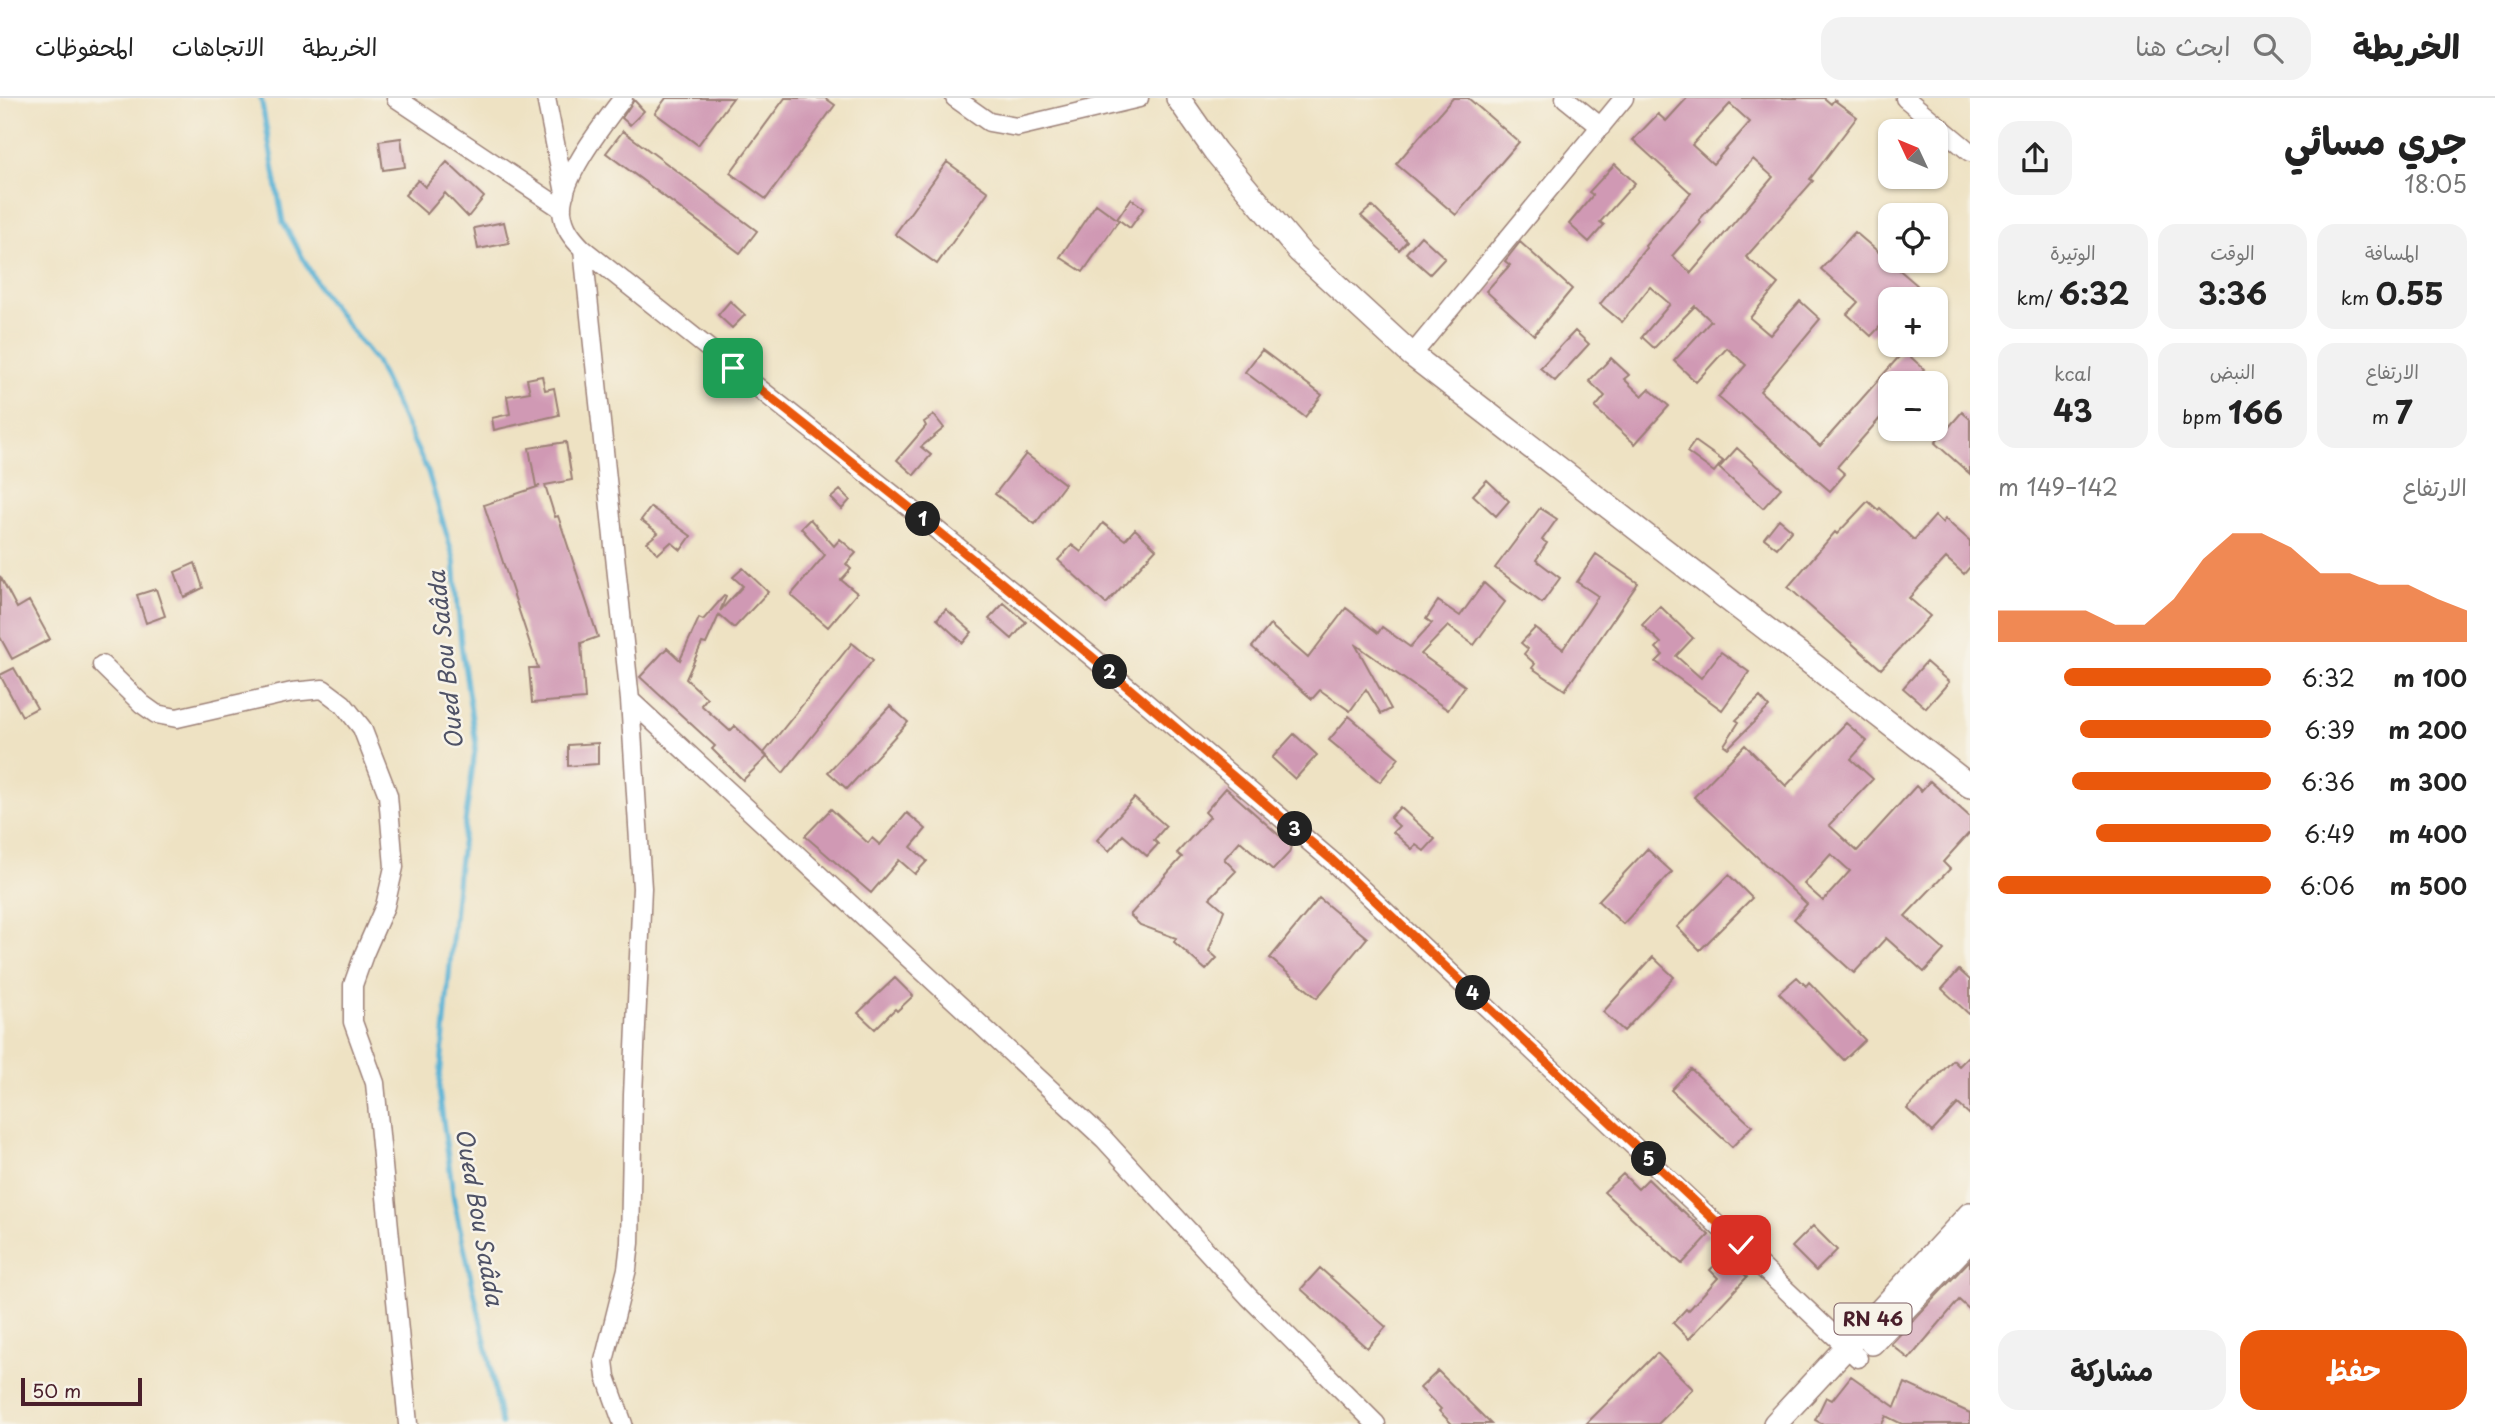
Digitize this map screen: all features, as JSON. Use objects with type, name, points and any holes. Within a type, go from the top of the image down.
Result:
[{"type":"main road","points":[[1178,98],[1215,151],[1299,251],[1412,355],[1970,786]]},
{"type":"main road","name":"RN 46","points":[[1796,1424],[1970,1214]]},
{"type":"main road","name":"RN 46","points":[[1776,1424],[1970,1240]]},
{"type":"street","points":[[396,98],[564,201]]},
{"type":"street","points":[[545,98],[569,234],[583,249],[910,508],[1091,656],[1332,860],[1853,1352]]},
{"type":"street","points":[[564,201],[579,162],[623,98]]},
{"type":"street","points":[[955,98],[989,122],[1017,127],[1139,98]]},
{"type":"street","points":[[1564,98],[1601,127]]},
{"type":"street","points":[[1412,355],[1624,98]]},
{"type":"street","points":[[1905,98],[1970,152]]},
{"type":"street","points":[[583,249],[630,700],[642,888],[630,1243],[627,1269],[604,1361],[606,1377],[623,1424]]},
{"type":"street","points":[[102,665],[156,714],[177,718],[292,692],[323,689],[343,704],[362,728],[388,795],[394,867],[385,906],[353,985],[353,1022],[375,1083],[408,1424]]},
{"type":"street","points":[[630,700],[1104,1139],[1248,1297],[1376,1424]]},
{"type":"building","points":[[666,98],[733,98],[698,145],[655,113]]},
{"type":"building","points":[[785,98],[825,98],[835,105],[766,199],[730,173]]},
{"type":"building","points":[[1453,98],[1468,98],[1519,142],[1456,215],[1396,164]]},
{"type":"building","points":[[1687,98],[1824,98],[1831,104],[1834,100],[1857,117],[1810,179],[1813,181],[1746,257],[1778,284],[1750,318],[1770,335],[1800,301],[1820,319],[1760,391],[1820,446],[1878,380],[1878,421],[1837,467],[1845,474],[1830,491],[1718,397],[1746,365],[1727,348],[1696,382],[1674,361],[1711,321],[1695,306],[1654,348],[1642,337],[1670,304],[1650,287],[1622,322],[1600,304],[1691,193],[1633,140],[1658,114],[1666,121]],"holes":[[[1730,104],[1750,122],[1713,164],[1692,145]],[[1753,159],[1773,177],[1691,273],[1672,256],[1701,223],[1699,220]]]},
{"type":"building","points":[[634,100],[644,111],[630,125],[622,118]]},
{"type":"building","points":[[623,131],[757,231],[740,253],[606,153]]},
{"type":"building","points":[[401,138],[405,167],[383,170],[379,141]]},
{"type":"building","points":[[447,162],[484,197],[468,217],[445,193],[427,214],[405,195],[418,180],[425,187]]},
{"type":"building","points":[[947,162],[988,192],[937,264],[895,234]]},
{"type":"building","points":[[1615,164],[1635,183],[1600,222],[1604,225],[1589,242],[1569,224],[1593,195],[1589,192]]},
{"type":"building","points":[[1131,199],[1144,208],[1130,228],[1119,220],[1083,272],[1060,257],[1096,204],[1117,219]]},
{"type":"building","points":[[1372,206],[1407,241],[1399,250],[1361,216]]},
{"type":"building","points":[[504,222],[509,243],[478,249],[474,228]]},
{"type":"building","points":[[1855,232],[1878,252],[1878,273],[1903,273],[1917,285],[1878,287],[1878,329],[1871,336],[1847,314],[1858,302],[1821,269]]},
{"type":"building","points":[[1421,236],[1445,258],[1430,274],[1406,253]]},
{"type":"building","points":[[1520,242],[1572,289],[1534,335],[1486,291],[1510,265],[1505,261]]},
{"type":"building","points":[[730,301],[745,315],[732,328],[718,315]]},
{"type":"building","points":[[1575,331],[1589,344],[1555,381],[1540,368]]},
{"type":"building","points":[[1262,350],[1322,395],[1305,417],[1245,372]]},
{"type":"building","points":[[1899,357],[1911,357],[1924,369],[1886,371]]},
{"type":"building","points":[[1611,358],[1629,375],[1624,379],[1642,396],[1649,389],[1669,406],[1635,444],[1595,408],[1605,396],[1589,381]]},
{"type":"building","points":[[542,376],[545,390],[554,388],[559,415],[494,430],[492,418],[510,414],[507,396],[530,392],[527,379]]},
{"type":"building","points":[[1962,412],[1970,419],[1970,474],[1935,443],[1948,441],[1948,428]]},
{"type":"building","points":[[934,415],[944,428],[921,447],[931,455],[914,475],[897,460],[926,426],[924,422]]},
{"type":"building","points":[[1695,441],[1723,461],[1714,472],[1687,452]]},
{"type":"building","points":[[566,442],[572,480],[545,485],[598,637],[581,643],[585,699],[532,703],[529,668],[538,668],[484,505],[540,486],[536,486],[529,448]]},
{"type":"building","points":[[1737,448],[1781,488],[1763,508],[1719,468]]},
{"type":"building","points":[[1026,454],[1065,484],[1035,524],[995,494]]},
{"type":"building","points":[[1487,480],[1509,501],[1496,516],[1473,495]]},
{"type":"building","points":[[840,490],[850,500],[842,509],[831,498]]},
{"type":"building","points":[[1868,501],[1878,510],[1880,508],[1914,540],[1935,516],[1942,523],[1945,519],[1970,541],[1970,567],[1964,574],[1946,558],[1909,598],[1930,616],[1881,669],[1788,587],[1835,532],[1837,534]]},
{"type":"building","points":[[651,507],[691,536],[681,550],[671,542],[658,554],[647,542],[658,533],[641,520]]},
{"type":"building","points":[[1540,508],[1557,519],[1542,540],[1547,543],[1536,560],[1560,578],[1542,603],[1495,568]]},
{"type":"building","points":[[810,519],[834,546],[840,539],[856,553],[846,564],[851,569],[841,580],[857,593],[828,627],[791,595],[825,555],[801,528]]},
{"type":"building","points":[[1779,519],[1792,530],[1777,548],[1764,538]]},
{"type":"building","points":[[1103,523],[1125,540],[1135,529],[1156,549],[1106,604],[1058,560],[1072,545],[1081,552]]},
{"type":"building","points":[[1596,554],[1638,583],[1565,690],[1532,668],[1535,664],[1524,654],[1528,649],[1521,643],[1535,628],[1563,649],[1598,596],[1577,582]]},
{"type":"building","points":[[195,563],[203,588],[184,597],[175,572]]},
{"type":"building","points":[[743,568],[768,592],[734,628],[719,615],[706,644],[702,643],[686,679],[707,698],[701,705],[730,731],[735,726],[767,757],[743,780],[712,749],[715,746],[640,677],[667,648],[680,660],[699,618],[703,620],[724,596],[726,597],[720,611],[743,586],[733,577]]},
{"type":"building","points":[[0,576],[17,608],[29,601],[50,639],[12,659],[0,637]]},
{"type":"building","points":[[1484,583],[1505,602],[1474,645],[1448,626],[1421,654],[1465,686],[1448,710],[1355,644],[1391,709],[1381,714],[1366,689],[1350,711],[1320,690],[1312,699],[1252,647],[1270,625],[1308,658],[1346,608],[1378,633],[1382,627],[1410,647],[1432,623],[1426,619],[1438,601],[1460,616]]},
{"type":"building","points":[[156,589],[165,616],[146,623],[137,595]]},
{"type":"building","points":[[1004,603],[1026,622],[1012,639],[989,619]]},
{"type":"building","points":[[1660,606],[1693,638],[1676,656],[1701,678],[1721,652],[1749,672],[1722,710],[1656,662],[1663,655],[1656,648],[1661,643],[1642,625]]},
{"type":"building","points":[[946,609],[972,632],[963,643],[937,619]]},
{"type":"building","points":[[852,643],[873,660],[783,773],[764,753]]},
{"type":"building","points":[[1926,662],[1949,682],[1926,708],[1903,688]]},
{"type":"building","points":[[14,668],[37,708],[22,716],[0,675]]},
{"type":"building","points":[[1760,697],[1769,707],[1728,748],[1724,745],[1739,722],[1736,720]]},
{"type":"building","points":[[890,706],[908,722],[847,789],[828,772]]},
{"type":"building","points":[[1349,716],[1399,758],[1380,782],[1329,740]]},
{"type":"building","points":[[1846,723],[1867,741],[1851,759],[1873,779],[1829,825],[1857,851],[1916,786],[1921,791],[1930,781],[1970,817],[1970,832],[1943,862],[1950,869],[1905,916],[1944,950],[1924,972],[1886,938],[1854,973],[1794,919],[1807,904],[1694,797],[1745,745],[1786,786]],"holes":[[[1831,854],[1850,871],[1823,901],[1804,884]]]},
{"type":"building","points":[[1294,734],[1317,755],[1295,779],[1272,758]]},
{"type":"building","points":[[598,743],[598,764],[568,766],[568,745]]},
{"type":"building","points":[[1226,788],[1291,846],[1289,853],[1273,870],[1240,841],[1224,859],[1236,871],[1210,898],[1224,910],[1209,951],[1217,958],[1206,970],[1174,942],[1176,938],[1140,925],[1130,915],[1182,857],[1177,853],[1210,817],[1205,812]]},
{"type":"building","points":[[1134,798],[1166,826],[1154,840],[1158,844],[1147,856],[1123,835],[1109,851],[1097,840]]},
{"type":"building","points":[[1400,807],[1435,839],[1424,851],[1416,845],[1412,849],[1393,832],[1399,826],[1390,818]]},
{"type":"building","points":[[831,809],[868,843],[872,838],[880,845],[907,813],[926,829],[911,847],[927,861],[915,874],[899,860],[871,893],[805,836]]},
{"type":"building","points":[[1647,849],[1672,872],[1623,924],[1598,901]]},
{"type":"building","points":[[1729,875],[1752,898],[1700,950],[1677,927]]},
{"type":"building","points":[[1319,898],[1367,938],[1317,998],[1270,958]]},
{"type":"building","points":[[1653,957],[1674,977],[1624,1031],[1603,1012]]},
{"type":"building","points":[[1959,970],[1970,980],[1970,1015],[1942,989]]},
{"type":"building","points":[[1797,977],[1806,986],[1809,982],[1865,1040],[1844,1060],[1779,993]]},
{"type":"building","points":[[895,978],[913,996],[875,1029],[858,1013]]},
{"type":"building","points":[[1970,1055],[1970,1115],[1958,1104],[1932,1132],[1907,1109],[1953,1060],[1959,1066]]},
{"type":"building","points":[[1691,1069],[1752,1126],[1732,1147],[1671,1090]]},
{"type":"building","points":[[1623,1174],[1638,1189],[1648,1179],[1709,1235],[1682,1264],[1604,1192]]},
{"type":"building","points":[[1813,1226],[1837,1250],[1816,1271],[1792,1247]]},
{"type":"building","points":[[1725,1255],[1747,1277],[1689,1339],[1673,1323],[1686,1309],[1688,1311],[1718,1278],[1710,1270]]},
{"type":"building","points":[[1970,1260],[1970,1310],[1959,1300],[1909,1359],[1891,1344]]},
{"type":"building","points":[[1320,1268],[1386,1327],[1367,1348],[1301,1289]]},
{"type":"building","points":[[1657,1353],[1693,1389],[1658,1424],[1586,1424]]},
{"type":"building","points":[[1438,1371],[1491,1424],[1452,1424],[1439,1411],[1441,1409],[1420,1388]]},
{"type":"building","points":[[1851,1376],[1895,1407],[1905,1383],[1970,1413],[1970,1424],[1902,1424],[1886,1416],[1882,1424],[1823,1424],[1815,1420],[1826,1397],[1832,1400]]},
{"type":"waterway","name":"Oued Bou Saâda","points":[[261,98],[283,222],[321,291],[376,362],[428,472],[454,559],[461,645],[476,744],[458,873],[439,1090],[454,1201],[501,1424]]},
{"type":"route","points":[[733,368],[1091,656],[1332,860],[1741,1245]]}]
